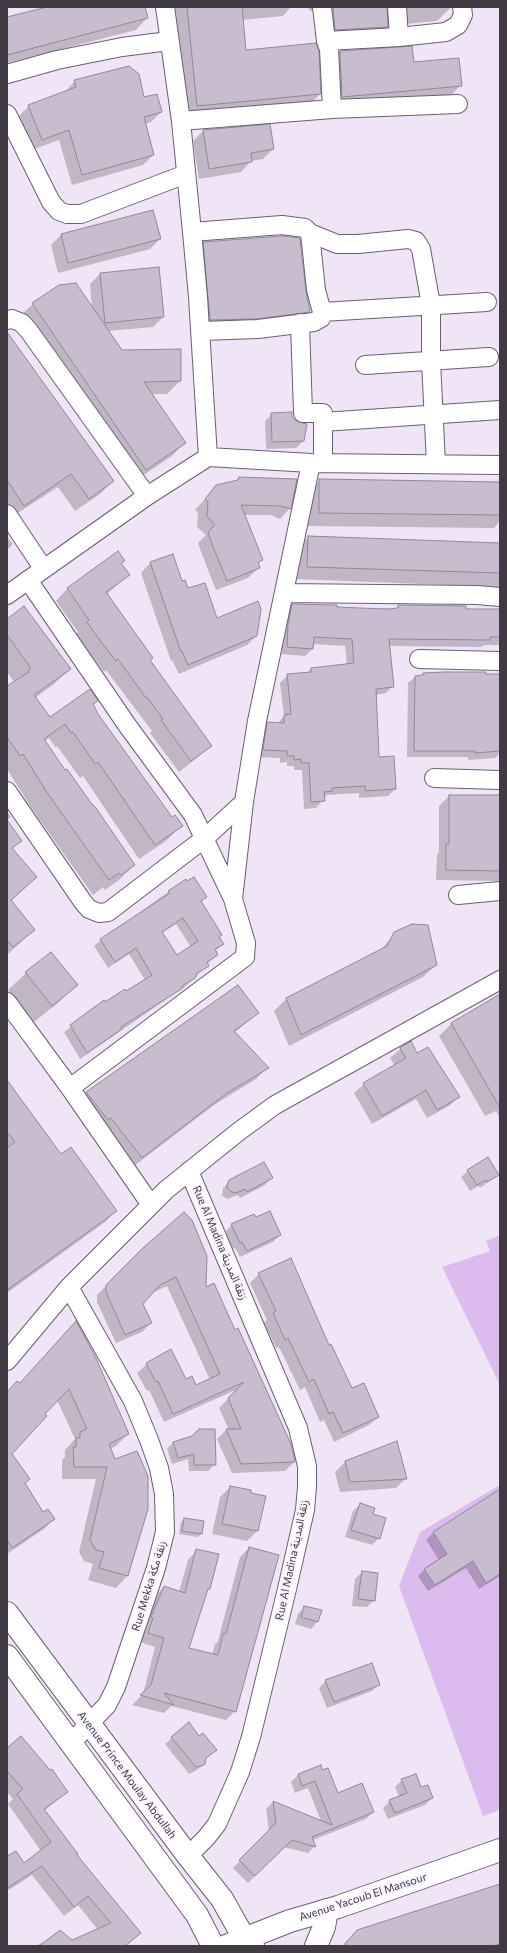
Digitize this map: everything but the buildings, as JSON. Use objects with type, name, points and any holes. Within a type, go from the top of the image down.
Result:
[{"type":"main road","name":"Avenue Prince Moulay Abdullah","points":[[7,1613],[188,1856],[222,1899],[241,1943]]},
{"type":"main road","points":[[7,1656],[197,1915],[213,1946]]},
{"type":"main road","points":[[31,1688],[51,1672]]},
{"type":"main road","name":"Avenue Yacoub El Mansour","points":[[241,1943],[290,1921],[327,1910],[500,1850]]},
{"type":"main road","points":[[316,1946],[324,1927],[327,1910]]},
{"type":"street","points":[[165,7],[181,121],[192,232],[201,331],[208,458]]},
{"type":"street","points":[[322,7],[326,41],[329,49],[332,109]]},
{"type":"street","points":[[397,7],[399,37]]},
{"type":"street","points":[[326,41],[399,37],[446,32],[458,25],[462,15],[462,7]]},
{"type":"street","points":[[7,74],[78,56],[122,47],[170,41]]},
{"type":"street","points":[[181,121],[332,109],[458,104]]},
{"type":"street","points":[[7,114],[51,202],[59,211],[67,214],[81,214],[186,174]]},
{"type":"street","points":[[192,232],[282,225],[300,226],[310,233],[337,244],[358,244],[408,239],[416,241],[421,249],[431,305],[431,361],[436,464]]},
{"type":"street","points":[[201,331],[258,329],[317,320],[321,317],[322,312],[316,290],[310,233]]},
{"type":"street","points":[[322,312],[487,302]]},
{"type":"street","points":[[7,320],[12,319],[22,323],[29,331],[147,496]]},
{"type":"street","points":[[233,899],[244,802],[257,720],[284,593],[317,463],[323,422],[323,413],[303,413],[300,323]]},
{"type":"street","points":[[365,366],[489,357]]},
{"type":"street","points":[[323,422],[500,410]]},
{"type":"street","points":[[7,595],[43,568],[147,496],[208,458],[317,463],[500,465]]},
{"type":"street","points":[[7,514],[43,568]]},
{"type":"street","points":[[28,580],[131,730],[180,796],[205,838],[233,899],[245,935],[245,957],[70,1088]]},
{"type":"street","points":[[284,593],[477,595],[500,597]]},
{"type":"street","points":[[419,659],[500,661]]},
{"type":"street","points":[[434,778],[500,780]]},
{"type":"street","points":[[7,791],[83,902],[89,909],[99,913],[108,912],[205,838],[244,802]]},
{"type":"street","points":[[458,895],[500,891]]},
{"type":"street","points":[[7,1361],[69,1287],[151,1205],[189,1171],[238,1132],[275,1105],[500,980]]},
{"type":"street","points":[[7,1002],[70,1088],[151,1205]]},
{"type":"street","name":"Rue Al Madina زنقة المدينة","points":[[188,1856],[206,1838],[217,1824],[240,1772],[287,1589],[305,1510],[307,1487],[307,1466],[298,1428],[189,1171]]},
{"type":"street","name":"Rue Mekka زنقة مكة","points":[[69,1287],[133,1401],[159,1468],[164,1494],[165,1532],[156,1568],[116,1687],[107,1705],[90,1725],[71,1743]]},
{"type":"shaded area","points":[[500,1235],[500,1385],[442,1267],[490,1251],[486,1241]]},
{"type":"shaded area","points":[[500,1485],[500,1810],[483,1816],[399,1586],[420,1532]]}]
